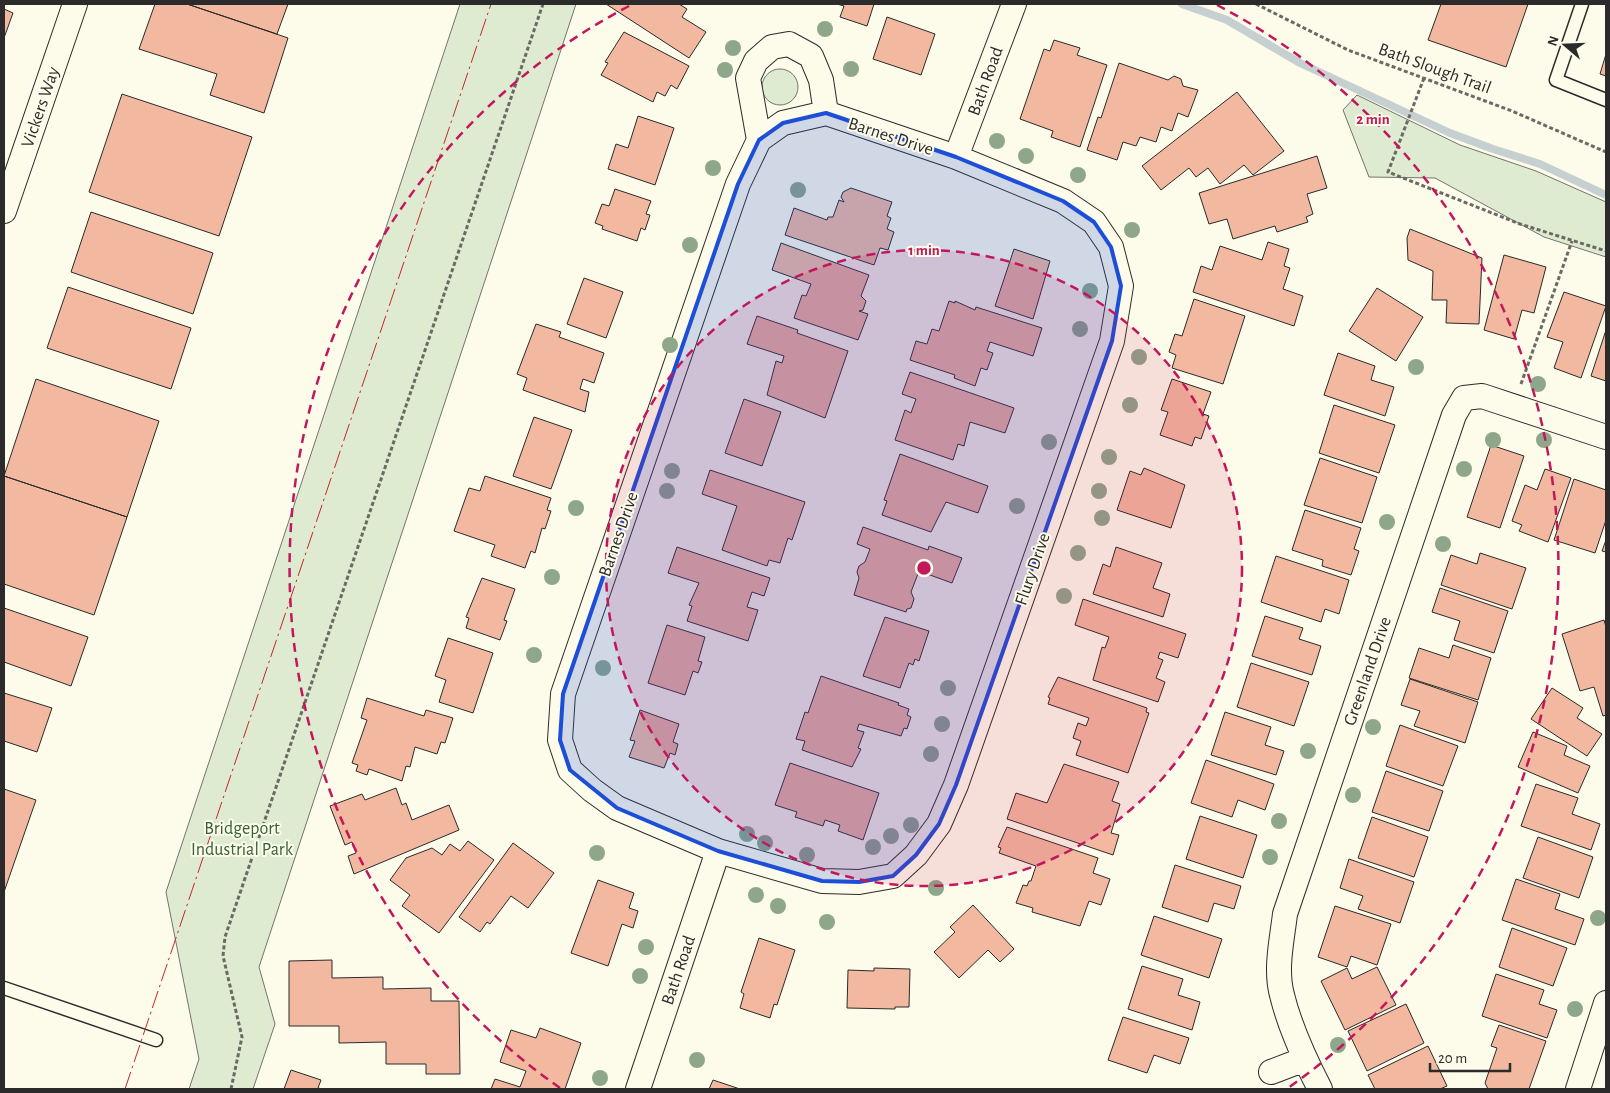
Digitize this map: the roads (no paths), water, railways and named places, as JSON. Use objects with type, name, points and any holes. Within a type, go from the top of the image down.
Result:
[{"type":"street","name":"Vickers Way","points":[[4,211],[75,4]]},
{"type":"street","name":"Bath Road","points":[[956,157],[1014,4]]},
{"type":"street","name":"Barnes Drive","points":[[758,140],[748,78],[756,61],[772,48],[789,44],[810,56],[820,80],[826,113]]},
{"type":"street","name":"Barnes Drive","points":[[718,851],[617,808],[592,790],[570,770],[560,740],[563,694],[738,184],[758,140],[783,124],[826,113],[956,157]]},
{"type":"street","name":"Flury Drive","points":[[718,851],[822,881],[859,882],[893,876],[916,855],[939,824],[956,785],[1112,341],[1120,286],[1111,247],[1094,222],[1063,201],[956,157]]},
{"type":"street","name":"Greenland Drive","points":[[1320,1089],[1304,1059],[1282,994],[1279,958],[1285,914],[1454,415],[1464,398],[1482,396],[1606,437]]},
{"type":"street","name":"Bath Road","points":[[638,1089],[718,851]]},
{"type":"street","points":[[1578,1089],[1606,1003]]},
{"type":"street","points":[[1271,1072],[1304,1059]]},
{"type":"lane","points":[[1582,4],[1556,80],[1606,100]]},
{"type":"lane","points":[[4,988],[156,1040]]},
{"type":"waterway","points":[[1182,4],[1227,20],[1300,63],[1450,133],[1540,164],[1606,195]]},
{"type":"park label","name":"Bridgeport Industrial Park","points":[[242,838]]}]
